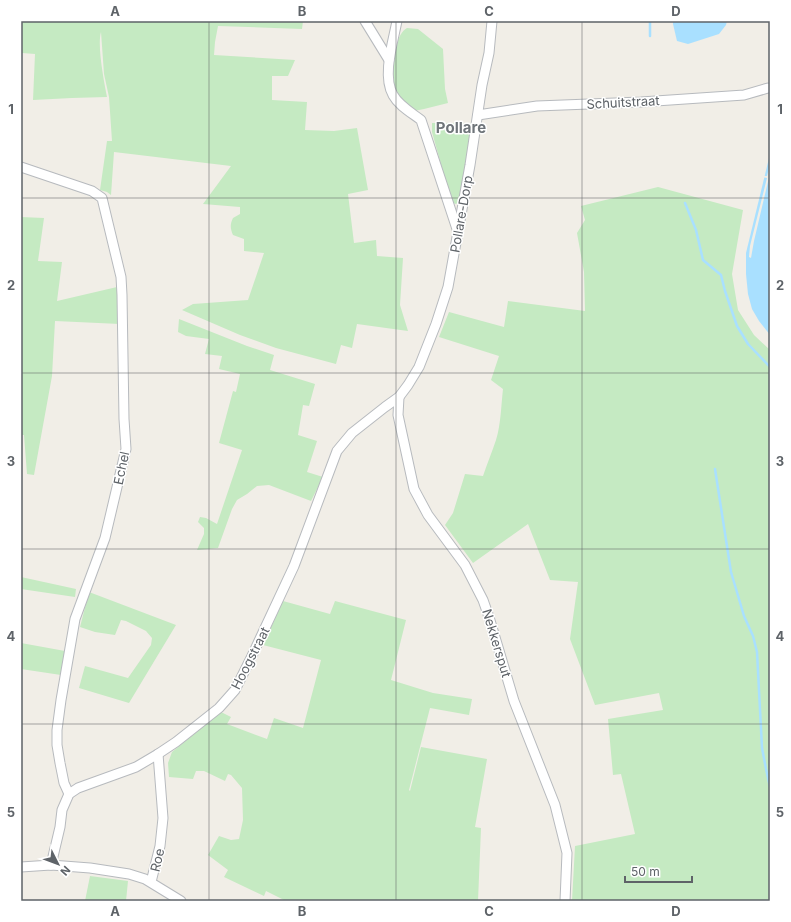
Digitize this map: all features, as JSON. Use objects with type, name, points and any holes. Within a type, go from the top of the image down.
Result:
[{"type":"street","points":[[365,21],[389,60]]},
{"type":"street","points":[[398,21],[389,60],[388,78],[390,90],[398,102],[421,120],[458,230]]},
{"type":"street","name":"Pollare-Dorp","points":[[399,397],[419,367],[436,324],[448,287],[482,84],[489,53],[492,21]]},
{"type":"street","name":"Schuitstraat","points":[[478,115],[538,106],[642,102],[744,95],[768,88]]},
{"type":"street","name":"Echel","points":[[21,167],[92,191],[102,198],[121,277],[126,449],[105,538],[75,619],[61,700],[57,730],[57,745],[64,783],[69,794]]},
{"type":"street","name":"Hoogstraat","points":[[69,794],[78,788],[136,767],[158,754],[176,742],[219,708],[235,690],[294,566],[337,451],[352,433],[399,397]]},
{"type":"street","name":"Nekkersput","points":[[399,397],[398,415],[414,489],[428,515],[465,565],[483,600],[492,625],[514,701],[555,805],[567,853],[565,901]]},
{"type":"street","name":"Roe","points":[[21,867],[51,865],[95,869],[129,874],[152,882],[160,846],[163,818],[158,754]]},
{"type":"street","points":[[51,865],[60,827],[62,810],[69,794]]},
{"type":"street","points":[[152,882],[181,901]]},
{"type":"green space","points":[[21,21],[303,21],[302,29],[218,26],[214,55],[295,60],[288,76],[272,76],[272,100],[307,102],[305,130],[334,131],[357,128],[368,190],[348,194],[354,243],[376,240],[377,256],[403,258],[400,305],[408,331],[357,324],[352,348],[341,345],[336,364],[276,348],[240,335],[182,310],[193,304],[248,300],[264,253],[244,251],[244,239],[233,235],[231,222],[233,218],[240,214],[240,207],[203,204],[231,166],[114,152],[111,195],[100,190],[107,141],[112,141],[109,97],[104,74],[101,32],[100,54],[107,97],[33,100],[35,54],[22,53]]},
{"type":"green space","points":[[407,28],[418,29],[443,49],[445,89],[448,103],[414,111],[394,91],[392,69],[394,53],[400,35]]},
{"type":"green space","points":[[432,123],[472,123],[460,200],[456,204],[453,203],[445,179],[432,132]]},
{"type":"green space","points":[[658,187],[743,210],[732,274],[738,310],[754,335],[770,350],[770,901],[572,901],[575,846],[635,834],[621,774],[613,775],[608,719],[663,710],[659,693],[595,705],[570,639],[578,582],[550,580],[528,524],[473,563],[445,525],[453,513],[465,474],[483,476],[498,434],[503,389],[491,380],[499,356],[439,337],[449,312],[504,327],[508,301],[585,311],[584,272],[577,233],[585,220],[581,206]]},
{"type":"green space","points":[[21,217],[44,218],[38,261],[62,262],[57,301],[117,287],[120,324],[55,321],[52,376],[34,475],[27,474],[24,435],[21,435]]},
{"type":"green space","points":[[179,319],[274,355],[270,370],[315,384],[309,406],[303,405],[298,435],[317,441],[307,472],[323,477],[311,501],[269,485],[257,486],[237,500],[232,509],[218,548],[197,550],[204,534],[204,528],[198,522],[200,517],[206,518],[217,524],[242,450],[219,443],[233,391],[236,392],[240,374],[219,369],[222,356],[205,354],[209,339],[186,336],[178,332]]},
{"type":"green space","points":[[21,577],[76,589],[75,597],[21,589]]},
{"type":"green space","points":[[89,592],[176,625],[129,703],[79,688],[85,666],[128,678],[151,645],[152,638],[146,631],[121,620],[115,635],[95,632],[80,627]]},
{"type":"green space","points":[[283,601],[330,614],[335,601],[406,620],[391,680],[433,693],[472,699],[469,715],[430,708],[409,790],[410,791],[421,747],[487,759],[475,827],[481,828],[478,901],[286,901],[266,891],[264,896],[224,877],[228,870],[208,855],[219,836],[231,840],[239,839],[243,820],[242,788],[231,775],[228,774],[225,781],[204,771],[196,771],[193,779],[169,777],[168,763],[172,752],[221,712],[231,717],[227,724],[267,739],[274,718],[303,728],[321,660],[263,645]]},
{"type":"green space","points":[[21,643],[65,651],[61,675],[21,669]]},
{"type":"green space","points":[[90,876],[128,881],[126,901],[85,901]]},
{"type":"water","points":[[673,21],[727,21],[726,25],[719,34],[688,44],[677,41]]},
{"type":"water","points":[[770,154],[770,335],[752,309],[748,294],[746,253]]},
{"type":"pier","points":[[770,165],[770,173],[751,258],[749,257],[750,246],[767,178],[762,177],[767,176]]},
{"type":"waterway","points":[[650,21],[650,36]]},
{"type":"waterway","points":[[685,203],[696,230],[703,260],[721,275],[737,326],[748,344],[770,367]]},
{"type":"waterway","points":[[715,469],[731,572],[744,616],[753,636],[757,652],[762,748],[770,787]]},
{"type":"district","name":"Pollare","points":[[461,128]]}]
